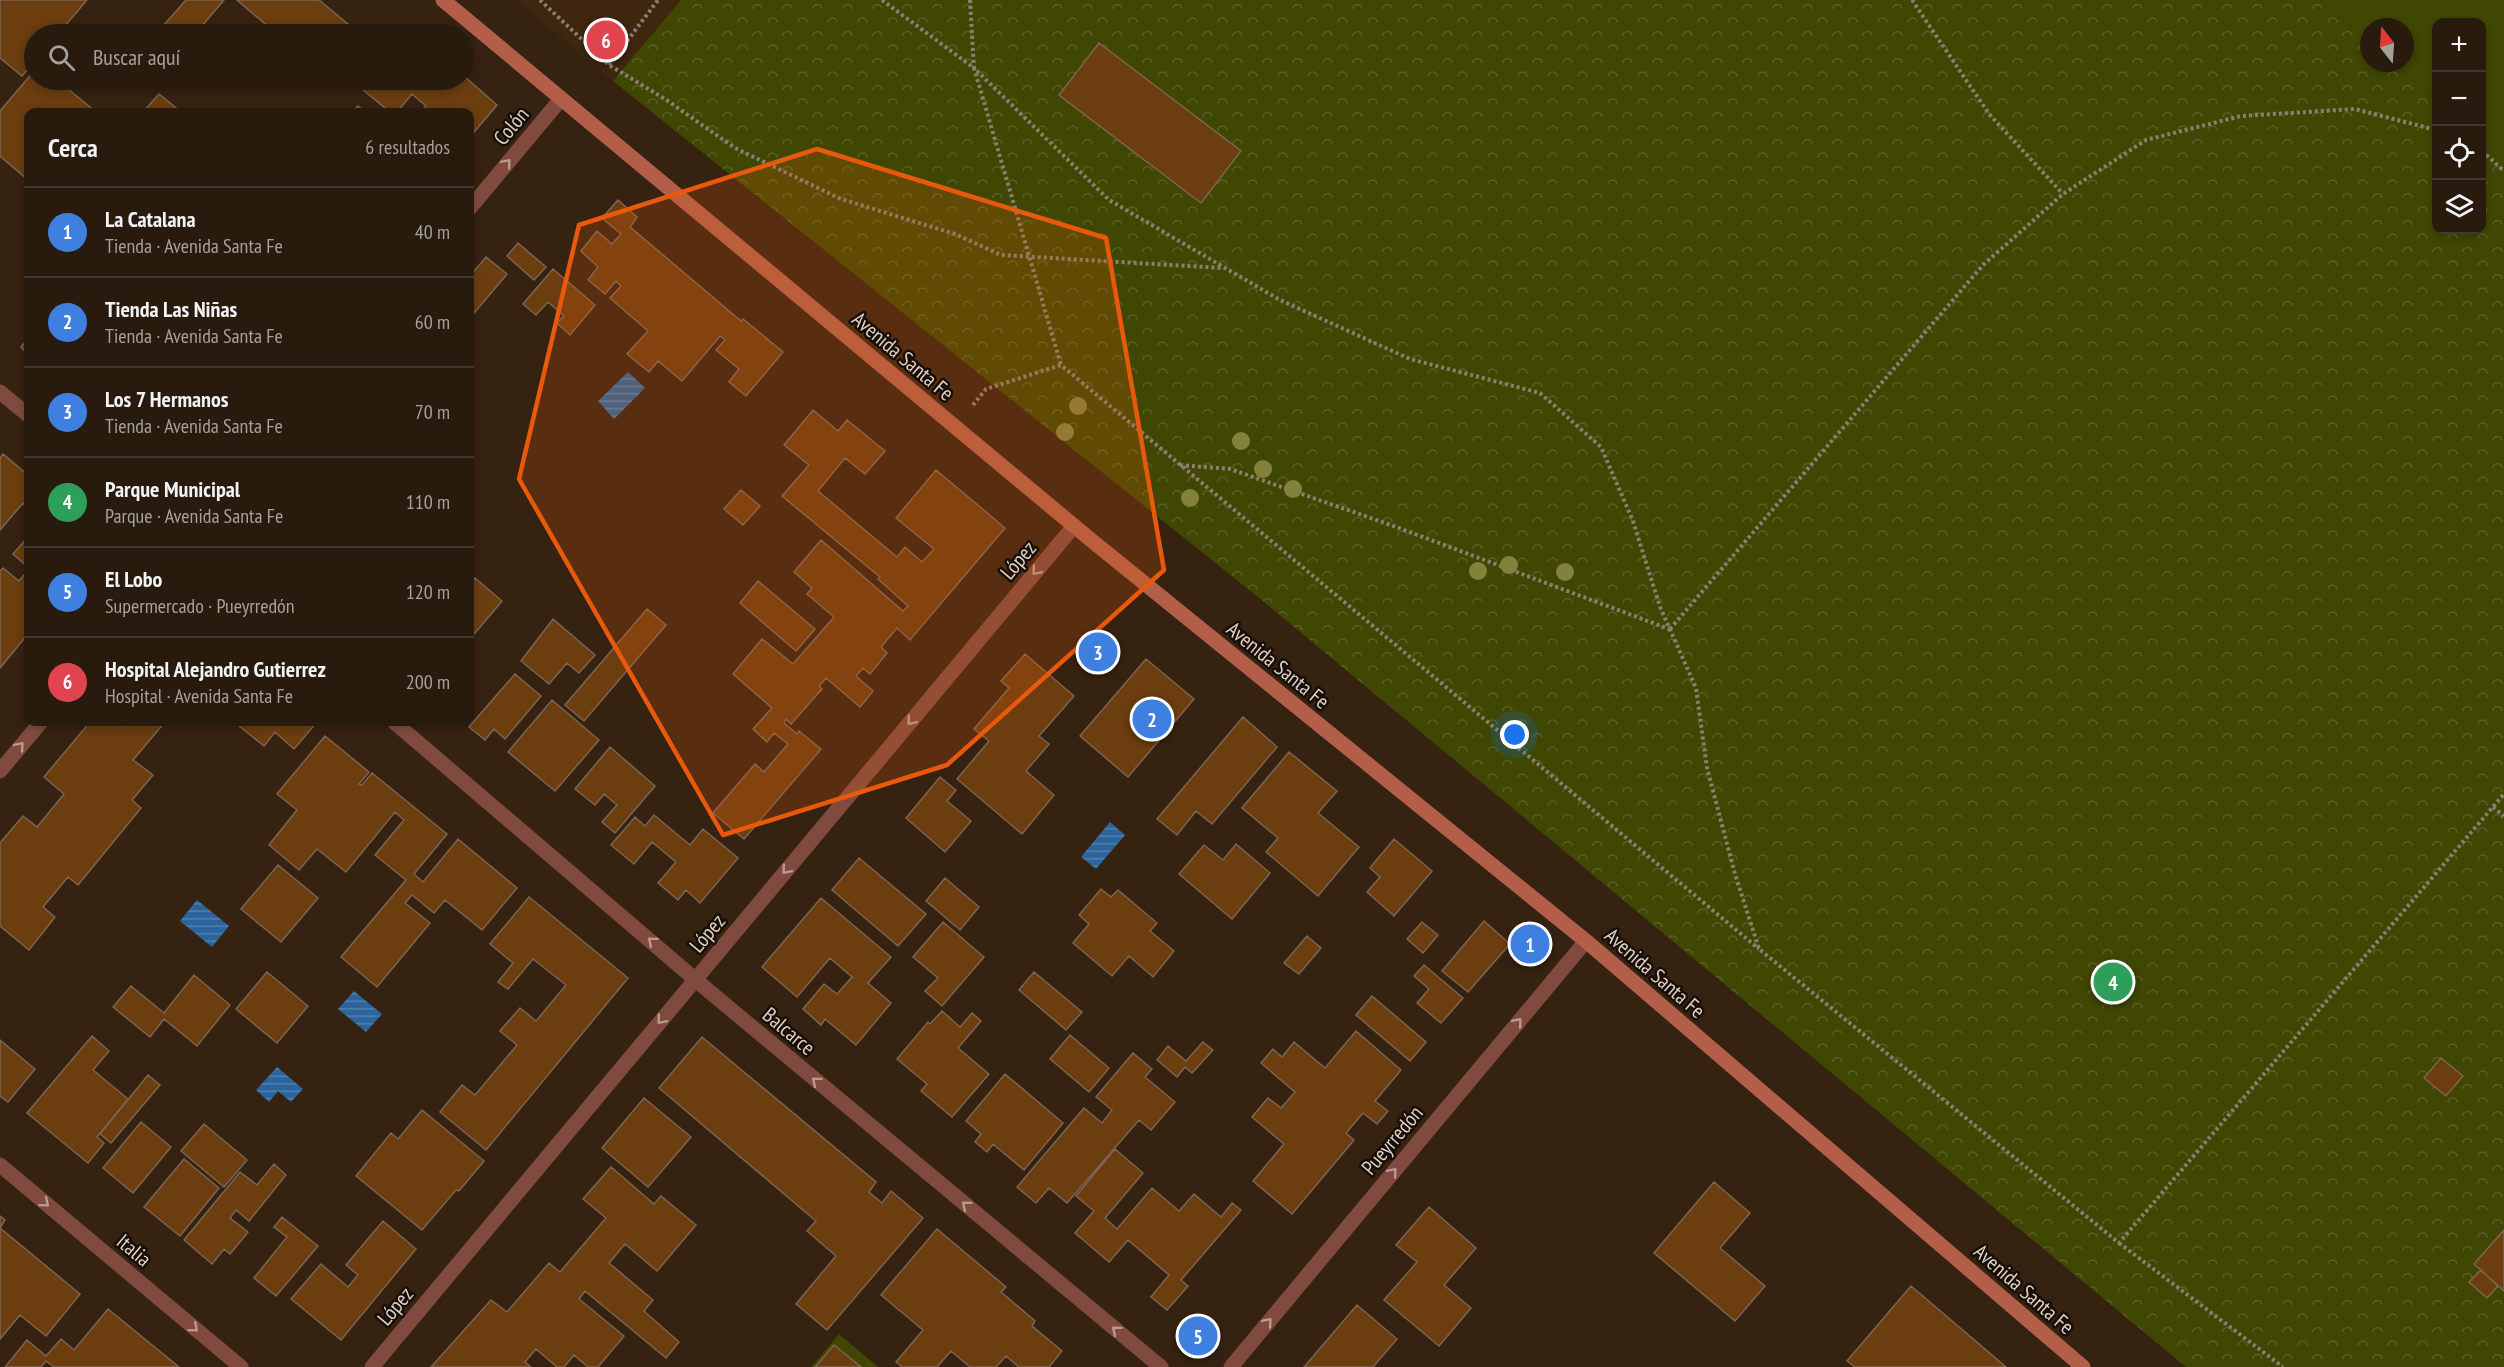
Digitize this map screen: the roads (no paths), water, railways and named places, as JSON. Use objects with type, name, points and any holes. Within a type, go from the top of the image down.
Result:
[{"type":"main road","name":"Avenida Santa Fe","points":[[443,0],[472,24]]},
{"type":"main road","name":"Avenida Santa Fe","points":[[474,26],[1074,526],[1586,941],[2083,1367]]},
{"type":"street","name":"Colón","points":[[474,203],[561,99]]},
{"type":"street","points":[[0,392],[24,412]]},
{"type":"street","name":"López","points":[[372,1367],[1074,526]]},
{"type":"street","points":[[0,771],[38,726]]},
{"type":"street","name":"Balcarce","points":[[399,726],[1161,1367]]},
{"type":"street","name":"Pueyrredón","points":[[1231,1367],[1586,941]]},
{"type":"street","name":"Italia","points":[[0,1165],[241,1367]]},
{"type":"water","points":[[628,372],[645,388],[614,419],[598,401]]},
{"type":"water","points":[[1110,822],[1125,835],[1096,869],[1081,857]]},
{"type":"water","points":[[197,900],[229,926],[212,947],[180,921]]},
{"type":"water","points":[[354,991],[382,1014],[366,1032],[338,1009]]},
{"type":"water","points":[[277,1067],[303,1089],[291,1102],[278,1091],[269,1102],[256,1090]]},
{"type":"place","name":"Hospital Alejandro Gutierrez","points":[[606,40]]},
{"type":"place","name":"Los 7 Hermanos","points":[[1098,652]]},
{"type":"place","name":"Tienda Las Niñas","points":[[1152,719]]},
{"type":"place","name":"La Catalana","points":[[1530,944]]},
{"type":"place","name":"Parque Municipal","points":[[2113,982]]},
{"type":"place","name":"El Lobo","points":[[1198,1336]]}]
